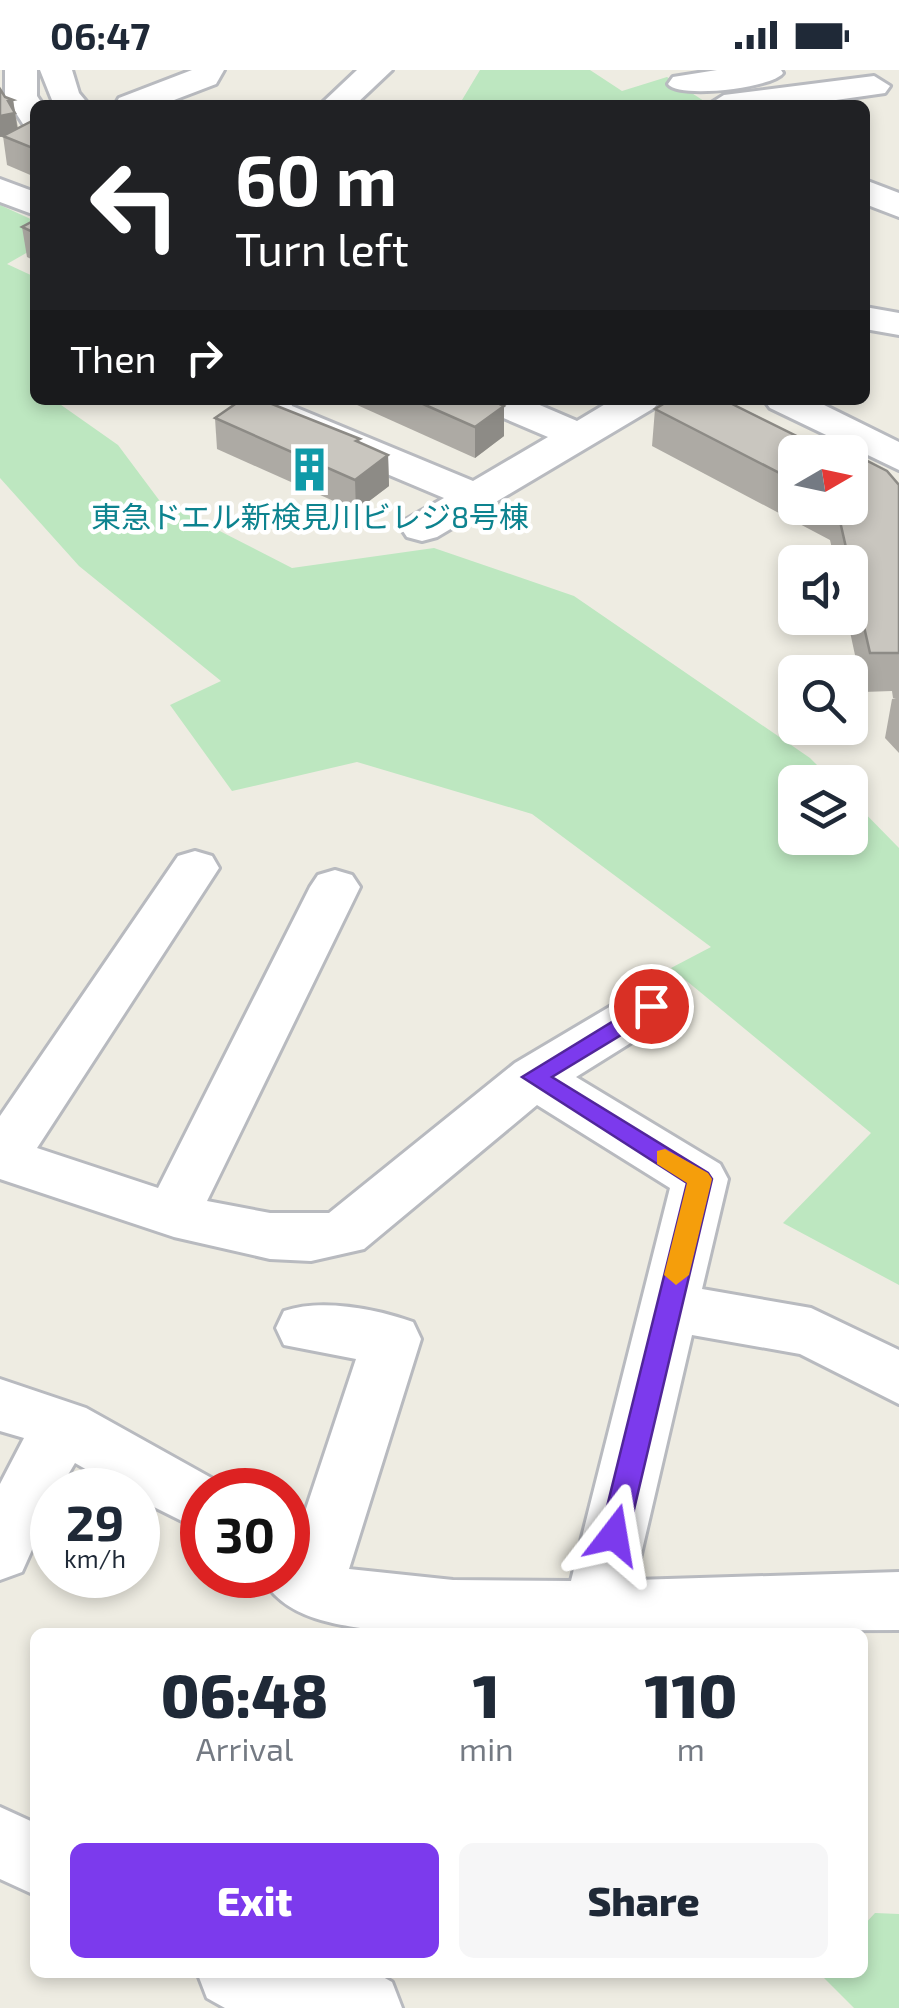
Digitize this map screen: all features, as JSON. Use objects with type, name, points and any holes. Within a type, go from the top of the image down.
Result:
[{"type":"street","points":[[22,70],[21,96],[30,110]]},
{"type":"street","points":[[56,70],[67,100]]},
{"type":"street","points":[[144,100],[204,77],[208,70]]},
{"type":"street","points":[[342,100],[376,70]]},
{"type":"street","points":[[674,77],[793,70]]},
{"type":"street","points":[[674,77],[713,100]]},
{"type":"street","points":[[0,190],[30,203]]},
{"type":"street","points":[[870,319],[899,324]]},
{"type":"street","points":[[272,405],[275,413],[472,494]]},
{"type":"street","points":[[506,405],[579,436]]},
{"type":"street","points":[[422,528],[472,494],[632,405]]},
{"type":"street","points":[[794,405],[899,458]]},
{"type":"street","points":[[195,868],[1,1158],[173,1213],[320,1242],[344,1233],[534,1077],[651,1006]]},
{"type":"street","points":[[173,1213],[335,887]]},
{"type":"street","points":[[534,1077],[700,1179],[596,1611]]},
{"type":"street","points":[[668,1307],[811,1332],[899,1379]]},
{"type":"street","points":[[305,1328],[392,1338],[310,1548]]},
{"type":"street","points":[[0,1405],[65,1426],[180,1491]]},
{"type":"street","points":[[0,1552],[36,1471],[65,1426]]},
{"type":"street","points":[[310,1581],[332,1596],[450,1621],[596,1611],[699,1620],[899,1601]]},
{"type":"street","points":[[0,1841],[30,1857]]},
{"type":"street","points":[[243,1978],[264,1990],[333,1987]]},
{"type":"green space","points":[[480,70],[590,70],[622,91],[667,77],[702,100],[462,100]]},
{"type":"green space","points":[[0,205],[30,219],[30,251],[7,264],[30,275],[30,405],[61,405],[118,445],[159,500],[292,568],[434,548],[574,596],[778,736],[778,745],[791,745],[817,765],[778,765],[778,855],[868,855],[868,816],[899,848],[899,1285],[783,1223],[871,1133],[671,968],[711,947],[532,814],[357,762],[232,791],[170,705],[221,681],[79,566],[0,478]]},
{"type":"green space","points":[[875,1913],[899,1914],[899,2008],[854,2008],[824,1978],[868,1978],[868,1921]]},
{"type":"building","points":[[0,89],[13,100],[8,101],[15,113],[0,116]]},
{"type":"building","points":[[30,122],[30,147],[3,136]]},
{"type":"building","points":[[234,405],[275,405],[360,439],[356,441],[388,455],[355,480],[215,418]]},
{"type":"building","points":[[425,405],[504,406],[475,427]]},
{"type":"building","points":[[662,405],[734,405],[795,435],[778,435],[778,472],[655,409]]},
{"type":"building","points":[[868,461],[887,471],[899,485],[899,653],[870,653],[866,635],[868,545],[845,545],[841,525],[868,525]]},
{"type":"slow traffic","points":[[665,1158],[700,1179],[676,1275]]},
{"type":"place","name":"東急ドエル新検見川ビレジ8号棟","points":[[310,469]]},
{"type":"route","points":[[614,1535],[700,1179],[534,1077],[651,1006]]}]
